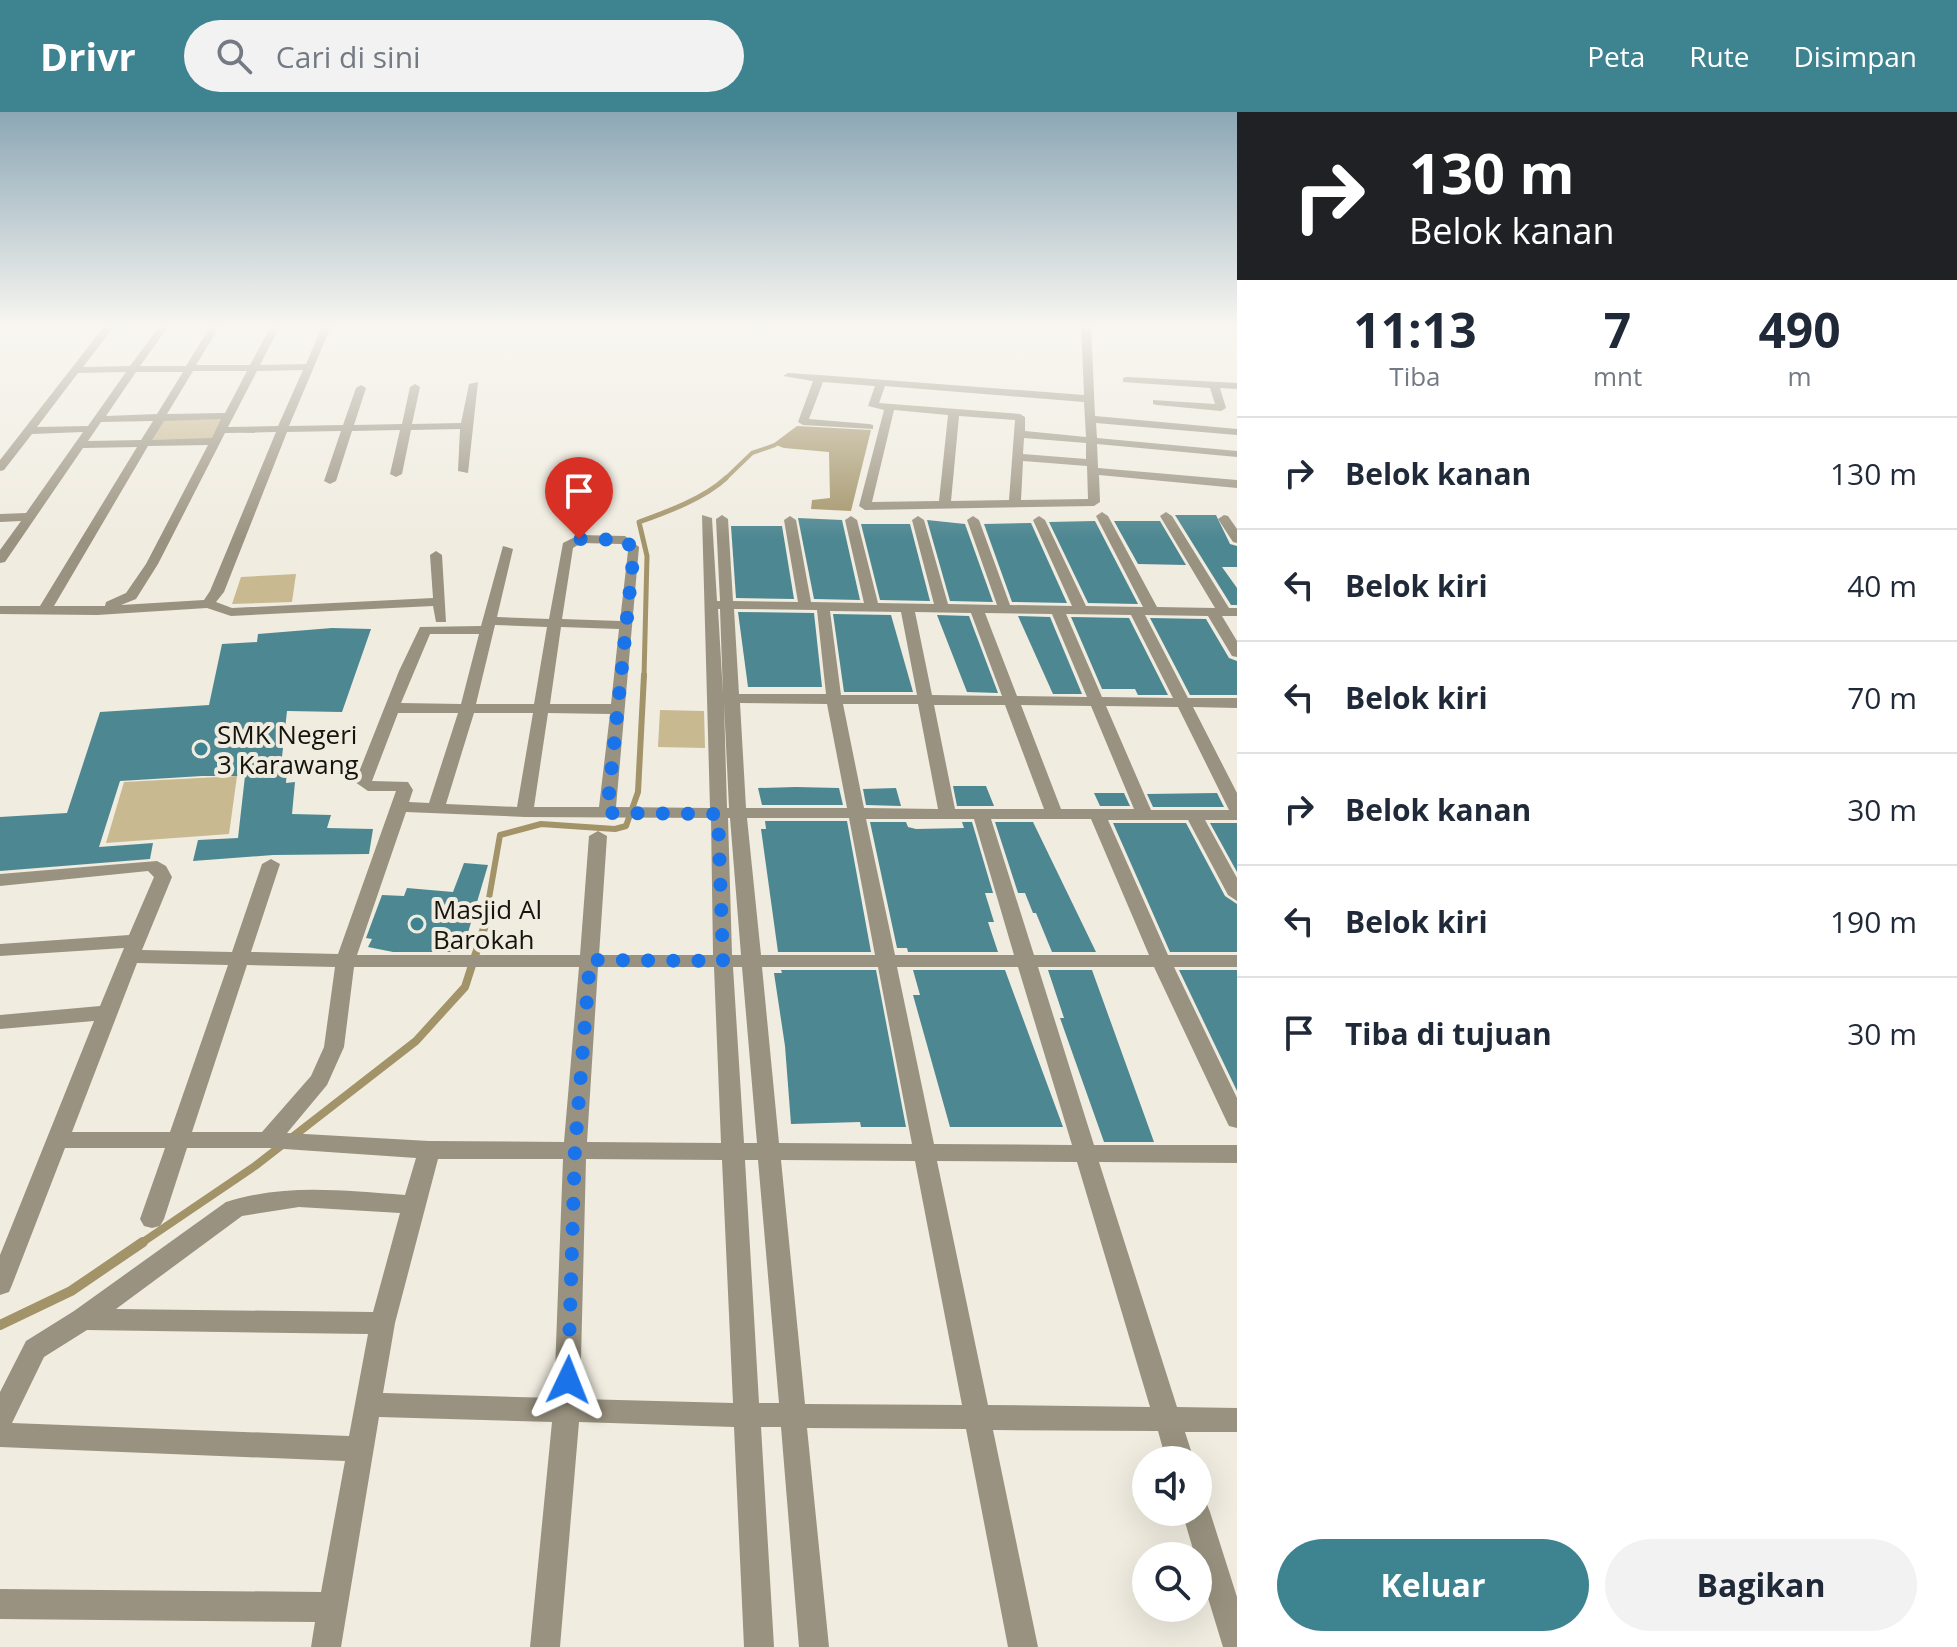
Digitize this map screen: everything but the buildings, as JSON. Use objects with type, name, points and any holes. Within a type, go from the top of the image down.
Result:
[{"type":"street","points":[[0,468],[55,396]]},
{"type":"street","points":[[0,559],[114,396]]},
{"type":"street","points":[[45,610],[173,396]]},
{"type":"street","points":[[97,611],[131,596],[152,564],[239,396]]},
{"type":"street","points":[[208,604],[217,592],[296,396]]},
{"type":"street","points":[[330,481],[358,396]]},
{"type":"street","points":[[396,474],[413,396]]},
{"type":"street","points":[[464,471],[466,426],[472,396]]},
{"type":"street","points":[[813,396],[803,422],[885,428]]},
{"type":"street","points":[[869,427],[877,396]]},
{"type":"street","points":[[1046,396],[1090,399]]},
{"type":"street","points":[[890,407],[865,506],[1094,502],[1090,396]]},
{"type":"street","points":[[1156,396],[1161,425]]},
{"type":"street","points":[[1157,402],[1222,413],[1217,396]]},
{"type":"street","points":[[873,406],[1020,417],[1015,504]]},
{"type":"street","points":[[944,506],[954,412]]},
{"type":"street","points":[[98,419],[228,416]]},
{"type":"street","points":[[1091,419],[1237,432]]},
{"type":"street","points":[[80,445],[145,443],[282,428],[466,426]]},
{"type":"street","points":[[28,431],[91,429]]},
{"type":"street","points":[[1021,434],[1237,454]]},
{"type":"street","points":[[1020,457],[1237,484]]},
{"type":"street","points":[[1102,516],[1181,702],[1237,809]]},
{"type":"street","points":[[1166,516],[1225,611],[1237,653]]},
{"type":"street","points":[[0,518],[29,517]]},
{"type":"street","points":[[706,518],[719,605],[725,698],[728,814],[723,961],[750,1415],[759,1647]]},
{"type":"street","points":[[719,605],[722,519]]},
{"type":"street","points":[[1224,519],[1237,539]]},
{"type":"street","points":[[790,520],[805,606]]},
{"type":"street","points":[[851,520],[872,607]]},
{"type":"street","points":[[918,520],[942,608]]},
{"type":"street","points":[[973,520],[1005,609]]},
{"type":"street","points":[[1039,520],[1081,610]]},
{"type":"street","points":[[525,812],[567,546],[579,539],[595,539],[625,540],[632,544],[617,709],[612,813]]},
{"type":"street","points":[[436,809],[468,706],[507,549]]},
{"type":"street","points":[[436,555],[441,619]]},
{"type":"street","points":[[0,610],[97,611],[208,604],[231,612],[440,602]]},
{"type":"street","points":[[719,605],[1225,611]]},
{"type":"street","points":[[823,607],[834,699],[1023,1647]]},
{"type":"street","points":[[907,608],[922,700],[947,812]]},
{"type":"street","points":[[976,608],[1008,701],[1054,813]]},
{"type":"street","points":[[1057,609],[1144,814]]},
{"type":"street","points":[[269,1140],[320,1080],[334,1047],[345,961],[405,790],[402,786],[368,786],[363,782],[425,630],[486,625],[626,625]]},
{"type":"street","points":[[725,698],[1237,703]]},
{"type":"street","points":[[393,708],[617,709]]},
{"type":"street","points":[[399,807],[612,813],[858,811],[1237,815]]},
{"type":"street","points":[[980,812],[1176,1446]]},
{"type":"street","points":[[728,814],[751,962],[814,1647]]},
{"type":"street","points":[[1098,815],[1161,961],[1237,1120]]},
{"type":"street","points":[[1194,815],[1237,895]]},
{"type":"street","points":[[545,1647],[567,1409],[575,1148],[598,836]]},
{"type":"street","points":[[152,1219],[271,864]]},
{"type":"street","points":[[0,880],[151,865],[160,870],[163,877],[104,1013],[59,1140],[0,1285]]},
{"type":"street","points":[[0,950],[132,949],[240,958],[345,961],[751,962],[888,958],[1237,961]]},
{"type":"street","points":[[0,1022],[104,1013]]},
{"type":"street","points":[[59,1140],[269,1140],[429,1150],[575,1148],[1237,1154]]},
{"type":"street","points":[[326,1647],[371,1405],[382,1323],[429,1150]]},
{"type":"street","points":[[0,1419],[35,1349],[83,1319],[234,1209],[256,1200],[414,1205]]},
{"type":"street","points":[[83,1319],[382,1323]]},
{"type":"street","points":[[371,1405],[750,1415],[1237,1420]]},
{"type":"street","points":[[0,1435],[361,1449]]},
{"type":"street","points":[[1200,1526],[1237,1644]]},
{"type":"street","points":[[0,1604],[334,1607]]},
{"type":"shaded area","points":[[228,416],[215,441],[145,443],[160,418]]},
{"type":"shaded area","points":[[797,426],[871,430],[851,511],[811,509],[812,500],[830,498],[829,452],[784,448],[773,444]]},
{"type":"shaded area","points":[[296,574],[292,602],[232,604],[241,577]]},
{"type":"shaded area","points":[[660,710],[704,711],[705,748],[658,747]]},
{"type":"shaded area","points":[[237,776],[229,834],[106,843],[124,782]]},
{"type":"waterway","points":[[724,480],[752,453],[775,445]]},
{"type":"waterway","points":[[644,677],[647,556],[639,522],[697,498],[726,478]]},
{"type":"waterway","points":[[484,927],[500,835],[541,824],[615,829],[626,826],[638,792],[644,675]]},
{"type":"waterway","points":[[140,1244],[255,1166],[416,1041],[465,987],[485,925]]},
{"type":"waterway","points":[[0,1325],[71,1291],[143,1242]]},
{"type":"place","name":"SMK Negeri 3 Karawang","points":[[201,749]]},
{"type":"place","name":"Masjid Al Barokah","points":[[417,924]]},
{"type":"route","points":[[568,1380],[575,1148],[590,960],[723,961],[718,814],[607,813],[634,550],[632,544],[625,540],[579,539]]}]
